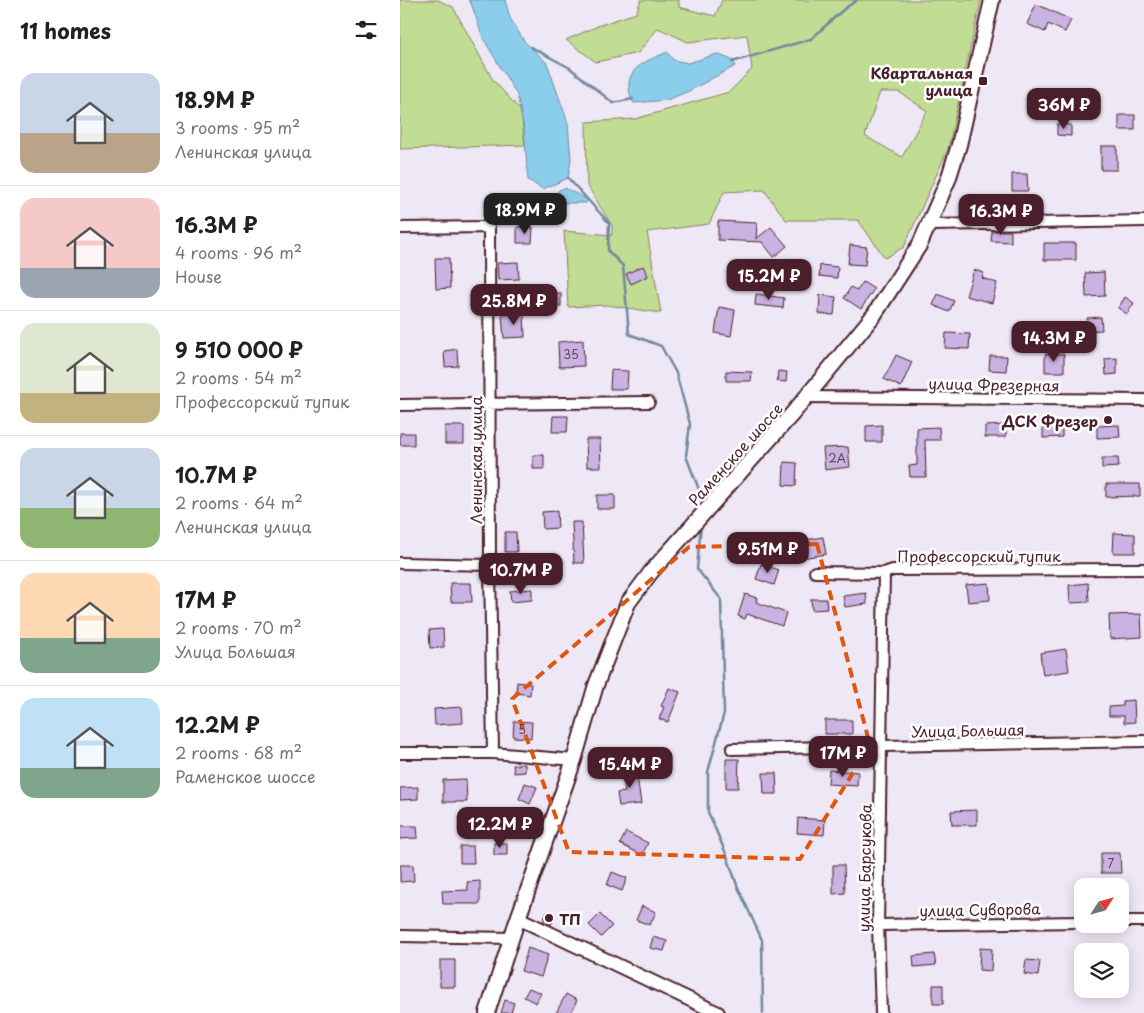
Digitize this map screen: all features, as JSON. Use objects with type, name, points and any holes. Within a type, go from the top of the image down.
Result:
[{"type":"main road","name":"Раменское шоссе","points":[[487,1013],[518,918],[574,760],[596,685],[628,603],[651,572],[806,397],[874,315],[920,244],[930,225],[948,180],[959,145],[992,0]]},
{"type":"street","points":[[930,225],[1144,221]]},
{"type":"street","name":"Ленинская улица","points":[[400,228],[489,227],[490,565],[493,753]]},
{"type":"street","name":"улица Фрезерная","points":[[806,397],[1144,400]]},
{"type":"street","points":[[400,405],[648,402]]},
{"type":"street","points":[[400,563],[490,565]]},
{"type":"street","name":"Профессорский тупик","points":[[815,572],[884,573],[893,570],[1144,570]]},
{"type":"street","name":"улица Барсукова","points":[[881,1013],[878,925],[884,573]]},
{"type":"street","name":"Улица Большая","points":[[732,749],[1144,741]]},
{"type":"street","points":[[400,753],[493,753],[574,760]]},
{"type":"street","points":[[518,918],[718,1013]]},
{"type":"street","points":[[1129,921],[1144,921]]},
{"type":"street","name":"улица Суворова","points":[[878,925],[1074,922]]},
{"type":"street","points":[[400,936],[512,938]]},
{"type":"highlighted area","points":[[817,544],[870,745],[800,859],[569,852],[512,699],[689,547]]},
{"type":"green space","points":[[400,0],[438,0],[453,7],[493,80],[521,111],[525,145],[400,149]]},
{"type":"green space","points":[[641,0],[679,0],[679,7],[715,16],[722,0],[981,0],[948,149],[904,247],[885,258],[858,220],[786,220],[764,190],[724,192],[709,224],[647,232],[661,313],[607,305],[568,307],[564,231],[612,235],[612,226],[587,185],[586,122],[635,119],[729,92],[752,69],[747,35],[688,42],[658,28],[638,53],[596,62],[566,40],[600,25],[636,13]],"holes":[[[880,92],[899,92],[927,111],[902,157],[865,136]]]},
{"type":"water","points":[[468,0],[505,0],[510,18],[524,41],[547,63],[568,123],[571,160],[568,178],[543,189],[528,180],[524,129],[517,95],[483,38],[471,3]]},
{"type":"water","points":[[667,52],[673,60],[688,63],[717,54],[734,61],[735,66],[689,91],[667,100],[634,103],[629,88],[629,80],[632,74],[647,61]]},
{"type":"water","points":[[565,188],[588,200],[586,203],[562,203],[557,201],[555,195],[559,190]]},
{"type":"building","points":[[1036,4],[1071,20],[1065,32],[1048,24],[1045,32],[1027,24]]},
{"type":"building","points":[[1119,115],[1135,115],[1135,130],[1119,130]]},
{"type":"building","points":[[1057,124],[1071,125],[1071,136],[1057,135]]},
{"type":"building","points":[[1101,146],[1117,146],[1117,170],[1101,170]]},
{"type":"building","points":[[1012,174],[1027,174],[1028,191],[1012,191]]},
{"type":"building","points":[[718,221],[757,223],[756,239],[771,227],[787,246],[774,257],[762,242],[718,240]]},
{"type":"building","points":[[517,227],[533,227],[532,243],[517,243]]},
{"type":"building","points":[[992,231],[1011,231],[1011,242],[991,241]]},
{"type":"building","points":[[1044,243],[1076,243],[1076,260],[1044,260]]},
{"type":"building","points":[[850,245],[867,247],[865,265],[848,264]]},
{"type":"building","points":[[435,258],[449,258],[450,288],[436,289]]},
{"type":"building","points":[[518,262],[519,279],[498,280],[497,263]]},
{"type":"building","points":[[820,265],[838,267],[837,278],[819,276]]},
{"type":"building","points":[[643,266],[648,276],[631,284],[626,274]]},
{"type":"building","points":[[974,270],[984,273],[982,278],[997,283],[992,303],[966,296]]},
{"type":"building","points":[[1104,272],[1105,296],[1086,297],[1085,273]]},
{"type":"building","points":[[863,282],[874,289],[861,309],[844,298],[851,287],[857,291]]},
{"type":"building","points":[[540,293],[561,293],[561,306],[541,307]]},
{"type":"building","points":[[756,294],[784,298],[783,308],[755,305]]},
{"type":"building","points":[[938,294],[954,301],[949,312],[933,305]]},
{"type":"building","points":[[820,295],[836,297],[834,315],[819,314]]},
{"type":"building","points":[[1125,297],[1134,303],[1127,314],[1118,308]]},
{"type":"building","points":[[719,307],[735,310],[731,336],[715,333]]},
{"type":"building","points":[[524,314],[525,337],[504,338],[502,315]]},
{"type":"building","points":[[1101,317],[1102,330],[1088,331],[1087,318]]},
{"type":"building","points":[[946,333],[970,334],[969,349],[945,348]]},
{"type":"building","points":[[583,340],[584,366],[559,367],[558,342]]},
{"type":"building","points":[[457,349],[458,366],[445,367],[444,351]]},
{"type":"building","points":[[1045,354],[1064,354],[1064,372],[1045,372]]},
{"type":"building","points":[[896,355],[912,362],[901,387],[884,379]]},
{"type":"building","points":[[990,356],[1007,356],[1006,371],[989,370]]},
{"type":"building","points":[[1117,358],[1117,374],[1106,375],[1105,359]]},
{"type":"building","points":[[611,370],[628,371],[627,389],[610,389]]},
{"type":"building","points":[[726,371],[752,372],[751,381],[726,381]]},
{"type":"building","points":[[778,371],[787,372],[786,382],[777,381]]},
{"type":"building","points":[[943,382],[958,383],[958,391],[943,391]]},
{"type":"building","points":[[553,416],[568,416],[567,432],[552,432]]},
{"type":"building","points":[[882,425],[882,442],[866,442],[866,426]]},
{"type":"building","points":[[1006,425],[1006,437],[985,437],[985,426]]},
{"type":"building","points":[[1119,425],[1120,437],[1097,438],[1097,426]]},
{"type":"building","points":[[445,426],[464,426],[464,444],[445,444]]},
{"type":"building","points":[[939,427],[940,440],[925,440],[926,477],[910,477],[909,466],[917,465],[917,428]]},
{"type":"building","points":[[1043,427],[1062,427],[1062,437],[1043,438]]},
{"type":"building","points":[[400,433],[414,433],[414,445],[400,445]]},
{"type":"building","points":[[586,439],[600,439],[601,467],[587,467]]},
{"type":"building","points":[[848,447],[850,467],[825,470],[823,448]]},
{"type":"building","points":[[533,455],[544,455],[544,469],[533,469]]},
{"type":"building","points":[[1102,458],[1118,458],[1119,467],[1102,468]]},
{"type":"building","points":[[784,462],[797,463],[796,486],[783,485]]},
{"type":"building","points":[[1106,484],[1140,484],[1140,496],[1106,497]]},
{"type":"building","points":[[597,495],[615,495],[615,509],[597,509]]},
{"type":"building","points":[[557,511],[558,528],[543,529],[542,512]]},
{"type":"building","points":[[572,522],[582,522],[584,563],[574,563]]},
{"type":"building","points":[[505,532],[516,532],[517,552],[505,552]]},
{"type":"building","points":[[1114,533],[1135,534],[1135,553],[1113,553]]},
{"type":"building","points":[[823,537],[826,554],[802,558],[799,541]]},
{"type":"building","points":[[761,564],[779,570],[774,585],[756,579]]},
{"type":"building","points":[[450,583],[471,583],[472,602],[451,602]]},
{"type":"building","points":[[989,583],[990,600],[968,602],[966,585]]},
{"type":"building","points":[[1088,583],[1089,602],[1070,603],[1069,585]]},
{"type":"building","points":[[532,589],[532,600],[511,602],[510,591]]},
{"type":"building","points":[[866,593],[867,604],[845,607],[843,596]]},
{"type":"building","points":[[745,594],[757,598],[756,602],[786,613],[782,626],[747,614],[745,619],[738,616]]},
{"type":"building","points":[[811,599],[826,599],[827,609],[812,610]]},
{"type":"building","points":[[1141,614],[1142,637],[1110,639],[1109,615]]},
{"type":"building","points":[[443,629],[444,647],[430,648],[429,630]]},
{"type":"building","points":[[1066,649],[1069,671],[1043,675],[1040,653]]},
{"type":"building","points":[[517,682],[531,684],[530,695],[516,693]]},
{"type":"building","points":[[669,688],[680,692],[668,722],[659,719],[664,707],[661,706]]},
{"type":"building","points":[[1134,700],[1135,722],[1124,723],[1124,716],[1109,716],[1109,707],[1123,706],[1123,701]]},
{"type":"building","points":[[462,707],[463,723],[435,725],[434,709]]},
{"type":"building","points":[[825,720],[852,720],[852,734],[825,734]]},
{"type":"building","points":[[514,721],[532,722],[531,738],[513,737]]},
{"type":"building","points":[[726,759],[739,759],[738,788],[726,788]]},
{"type":"building","points":[[525,764],[525,772],[514,773],[513,765]]},
{"type":"building","points":[[636,769],[641,804],[619,806],[617,793],[625,792],[622,770]]},
{"type":"building","points":[[829,770],[858,772],[857,786],[828,784]]},
{"type":"building","points":[[763,773],[776,773],[777,794],[764,794]]},
{"type":"building","points":[[466,779],[467,802],[443,802],[443,780]]},
{"type":"building","points":[[525,783],[537,787],[530,804],[519,799]]},
{"type":"building","points":[[418,787],[418,799],[400,800],[400,788]]},
{"type":"building","points":[[977,810],[977,825],[952,825],[951,811]]},
{"type":"building","points":[[798,818],[825,820],[824,835],[797,833]]},
{"type":"building","points":[[400,826],[417,826],[418,838],[400,839]]},
{"type":"building","points":[[626,832],[648,843],[642,855],[620,844]]},
{"type":"building","points":[[494,843],[507,843],[507,855],[494,855]]},
{"type":"building","points":[[460,846],[473,846],[474,863],[460,863]]},
{"type":"building","points":[[1101,853],[1120,853],[1121,873],[1101,873]]},
{"type":"building","points":[[400,865],[413,865],[414,881],[400,882]]},
{"type":"building","points":[[833,865],[844,865],[845,893],[833,894]]},
{"type":"building","points":[[612,872],[627,878],[622,891],[607,885]]},
{"type":"building","points":[[480,881],[480,904],[443,904],[442,891],[468,890],[467,882]]},
{"type":"building","points":[[642,906],[656,912],[650,925],[636,920]]},
{"type":"building","name":"ТП","points":[[547,912],[555,916],[551,925],[543,921]]},
{"type":"building","points":[[600,914],[612,926],[601,937],[589,925]]},
{"type":"building","points":[[653,937],[667,941],[664,951],[650,948]]},
{"type":"building","points":[[528,948],[548,955],[541,977],[521,971]]},
{"type":"building","points":[[980,948],[992,949],[991,971],[979,970]]},
{"type":"building","points":[[934,954],[936,965],[914,967],[913,956]]},
{"type":"building","points":[[440,960],[455,960],[455,987],[440,987]]},
{"type":"building","points":[[1026,960],[1040,961],[1038,976],[1024,974]]},
{"type":"building","points":[[933,985],[943,985],[943,1004],[933,1004]]},
{"type":"building","points":[[529,988],[541,993],[536,1003],[524,997]]},
{"type":"building","points":[[566,994],[577,1000],[571,1013],[556,1013]]},
{"type":"building","points":[[505,1000],[514,1003],[511,1013],[501,1013]]},
{"type":"waterway","points":[[732,62],[811,39],[844,9],[857,0]]},
{"type":"waterway","points":[[531,47],[570,68],[613,103],[633,99]]},
{"type":"waterway","points":[[568,178],[609,223],[608,251],[623,266],[629,334],[661,346],[676,373],[690,424],[686,456],[703,500],[702,506]]},
{"type":"waterway","points":[[701,524],[697,569],[721,599],[724,713],[708,772],[708,812],[737,885],[762,940],[763,1013]]},
{"type":"place","name":"Квартальная улица","points":[[983,81]]},
{"type":"place","name":"ДСК Фрезер","points":[[1108,420]]},
{"type":"place","name":"ТП","points":[[549,918]]}]
